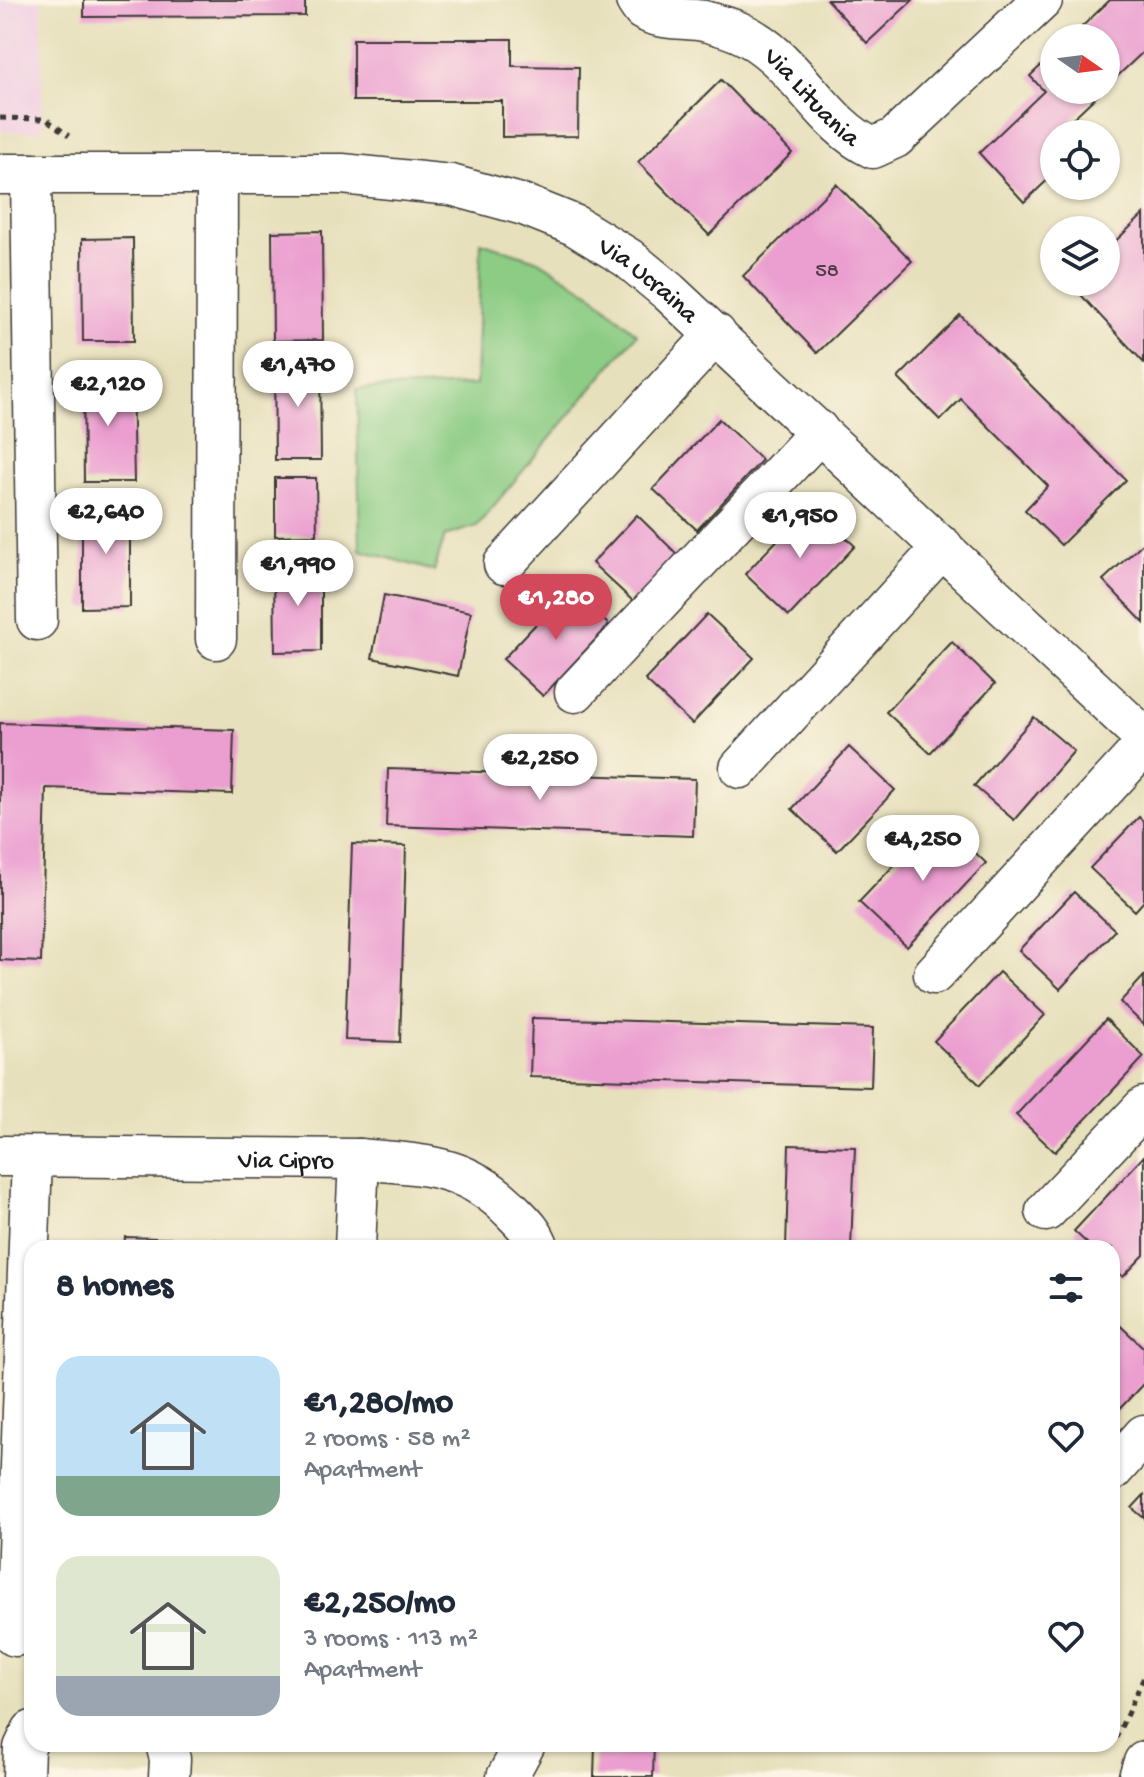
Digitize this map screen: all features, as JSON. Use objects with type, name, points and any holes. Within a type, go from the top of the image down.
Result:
[{"type":"street","name":"Via Lituania","points":[[636,0],[642,10],[705,21],[738,31],[759,42],[785,65],[855,140],[873,148],[895,138],[1042,0]]},
{"type":"street","name":"Via Ucraina","points":[[15,174],[342,174],[413,180],[451,185],[524,205],[574,225],[628,258],[716,334],[1144,737]]},
{"type":"street","points":[[15,174],[37,620]]},
{"type":"street","points":[[216,639],[217,175]]},
{"type":"street","points":[[504,564],[716,334]]},
{"type":"street","points":[[575,692],[805,448],[818,430]]},
{"type":"street","points":[[740,768],[943,547]]},
{"type":"street","points":[[934,974],[1144,746]]},
{"type":"street","points":[[1046,1211],[1144,1107]]},
{"type":"street","points":[[16,1157],[24,1308]]},
{"type":"street","name":"Via Cipro","points":[[16,1157],[359,1159],[416,1164],[455,1171],[484,1185],[534,1233],[536,1240]]},
{"type":"street","points":[[355,1240],[359,1159]]},
{"type":"street","points":[[1120,1462],[1144,1435]]},
{"type":"street","points":[[15,1636],[24,1462]]},
{"type":"street","points":[[23,1777],[24,1748]]},
{"type":"street","points":[[168,1752],[169,1777]]},
{"type":"street","points":[[507,1777],[521,1752]]},
{"type":"street","points":[[1128,1755],[1139,1777]]},
{"type":"path","points":[[0,118],[46,119],[77,140]]},
{"type":"path","points":[[1128,1755],[1120,1725],[1144,1677]]},
{"type":"shaded area","points":[[0,0],[42,0],[42,132],[0,131]]},
{"type":"green space","points":[[481,242],[539,261],[592,294],[637,334],[477,526],[445,536],[434,571],[360,550],[357,389],[476,385]]},
{"type":"building","points":[[84,0],[305,0],[305,16],[84,17]]},
{"type":"building","points":[[827,0],[913,0],[867,43]]},
{"type":"building","points":[[1110,0],[1144,0],[1144,51],[1120,74],[1120,24],[1085,24]]},
{"type":"building","points":[[353,39],[512,39],[512,66],[579,67],[578,136],[502,137],[502,101],[353,101]]},
{"type":"building","points":[[1040,66],[1040,87],[1030,76]]},
{"type":"building","points":[[721,80],[792,153],[709,235],[638,162]]},
{"type":"building","points":[[1040,95],[1040,104],[1088,104],[1071,120],[1040,120],[1040,187],[1024,202],[979,153]]},
{"type":"building","points":[[836,184],[912,261],[817,353],[743,276]]},
{"type":"building","points":[[1144,214],[1144,363],[1082,296],[1120,296],[1120,237]]},
{"type":"building","points":[[322,231],[323,340],[273,341],[272,232]]},
{"type":"building","points":[[133,238],[134,341],[83,341],[82,239]]},
{"type":"building","points":[[960,315],[1126,480],[1061,545],[1025,510],[1048,486],[961,399],[940,420],[898,378]]},
{"type":"building","points":[[320,357],[321,460],[275,460],[274,358]]},
{"type":"building","points":[[83,374],[132,374],[134,482],[84,482]]},
{"type":"building","points":[[719,419],[762,460],[697,530],[653,489]]},
{"type":"building","points":[[275,478],[316,478],[317,535],[275,536]]},
{"type":"building","points":[[82,505],[130,505],[130,607],[82,608]]},
{"type":"building","points":[[811,505],[855,546],[789,616],[745,574]]},
{"type":"building","points":[[637,515],[678,555],[634,602],[592,563]]},
{"type":"building","points":[[1144,542],[1144,623],[1103,580]]},
{"type":"building","points":[[321,564],[321,651],[275,652],[274,565]]},
{"type":"building","points":[[570,588],[609,625],[543,696],[503,659]]},
{"type":"building","points":[[384,595],[471,612],[458,676],[372,658]]},
{"type":"building","points":[[707,614],[754,658],[692,724],[645,680]]},
{"type":"building","points":[[952,642],[995,684],[930,753],[886,712]]},
{"type":"building","points":[[1034,717],[1074,751],[1014,820],[974,786]]},
{"type":"building","points":[[0,723],[234,730],[232,794],[46,788],[41,962],[0,960]]},
{"type":"building","points":[[849,747],[895,790],[837,851],[792,809]]},
{"type":"building","points":[[388,769],[695,779],[693,836],[386,826]]},
{"type":"building","points":[[1139,817],[1144,822],[1144,901],[1135,911],[1090,868]]},
{"type":"building","points":[[939,818],[986,863],[907,947],[859,902]]},
{"type":"building","points":[[352,844],[406,846],[400,1042],[345,1040]]},
{"type":"building","points":[[1074,892],[1115,930],[1060,989],[1019,950]]},
{"type":"building","points":[[999,972],[1045,1015],[980,1085],[934,1041]]},
{"type":"building","points":[[1144,976],[1144,1025],[1120,1002]]},
{"type":"building","points":[[532,1018],[873,1028],[871,1087],[530,1077]]},
{"type":"building","points":[[1106,1019],[1144,1057],[1055,1152],[1016,1115]]},
{"type":"building","points":[[789,1145],[855,1147],[851,1240],[786,1240]]},
{"type":"building","points":[[1144,1156],[1144,1255],[1123,1277],[1120,1274],[1120,1240],[1084,1240],[1074,1231]]},
{"type":"building","points":[[125,1237],[221,1240],[125,1240]]},
{"type":"building","points":[[1120,1326],[1144,1348],[1144,1383],[1120,1408]]},
{"type":"building","points":[[1144,1495],[1144,1518],[1132,1508]]},
{"type":"building","points":[[595,1752],[654,1752],[653,1777],[594,1777]]}]
